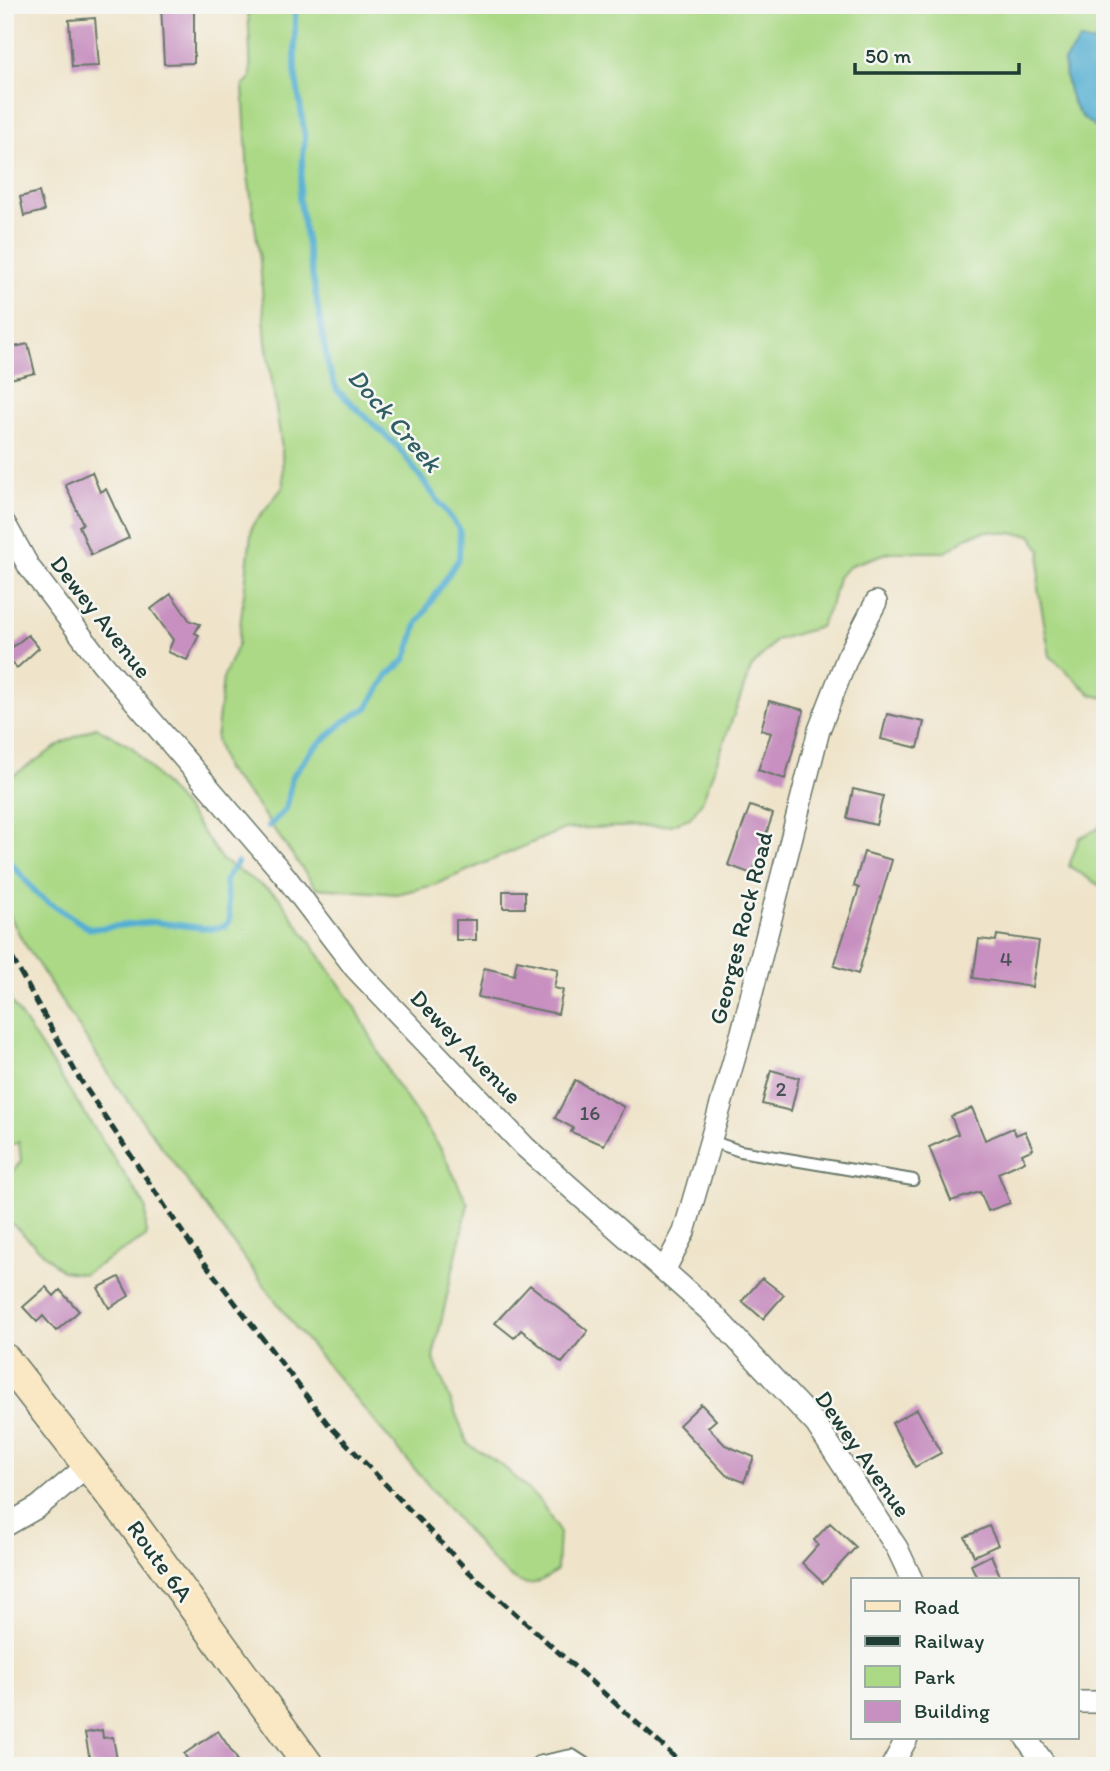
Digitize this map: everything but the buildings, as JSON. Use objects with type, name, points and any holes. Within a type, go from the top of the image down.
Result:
[{"type":"main road","name":"Route 6A","points":[[5,1359],[131,1521],[309,1766]]},
{"type":"street","name":"Dewey Avenue","points":[[5,524],[29,567],[102,663],[285,876],[355,968],[525,1147],[713,1314],[816,1424],[897,1548],[911,1578]]},
{"type":"street","name":"Georges Rock Road","points":[[665,1269],[684,1232],[760,965],[819,730],[847,658],[876,602]]},
{"type":"street","points":[[5,1526],[37,1507],[87,1466]]},
{"type":"street","points":[[1078,1702],[1105,1702]]},
{"type":"street","points":[[892,1766],[906,1740]]},
{"type":"street","points":[[1027,1740],[1046,1766]]},
{"type":"lane","points":[[710,1141],[740,1151],[913,1180]]},
{"type":"lane","points":[[535,1766],[538,1762],[572,1755],[589,1766]]},
{"type":"green space","points":[[248,5],[1105,5],[1105,45],[1095,41],[1094,127],[1105,128],[1105,698],[1092,695],[1050,656],[1038,588],[1041,550],[1031,535],[986,531],[969,536],[946,552],[890,552],[851,565],[838,577],[833,599],[820,627],[776,640],[751,668],[702,802],[690,818],[670,825],[564,829],[434,885],[397,894],[316,888],[253,800],[225,769],[216,740],[223,678],[238,644],[252,526],[283,487],[282,449],[266,342],[260,261],[248,176],[243,86],[251,77]]},
{"type":"green space","points":[[96,727],[133,748],[190,814],[222,860],[278,896],[356,1008],[392,1078],[441,1149],[468,1204],[433,1357],[468,1444],[503,1466],[541,1502],[559,1532],[557,1570],[538,1582],[530,1584],[517,1581],[493,1562],[295,1327],[114,1082],[21,938],[5,906],[5,781],[62,743]]},
{"type":"green space","points":[[1105,817],[1105,889],[1069,866],[1079,838],[1099,828]]},
{"type":"green space","points":[[5,992],[146,1207],[146,1237],[84,1274],[62,1271],[5,1217],[5,1181],[21,1161],[19,1142],[5,1148]]},
{"type":"water","points":[[1080,40],[1105,45],[1105,128],[1085,120],[1069,93],[1064,61]]},
{"type":"waterway","name":"Dock Creek","points":[[269,826],[286,809],[292,777],[312,750],[345,721],[368,707],[388,675],[406,659],[417,624],[459,558],[460,530],[398,447],[337,390],[328,366],[299,198],[305,137],[295,70],[295,5]]},
{"type":"waterway","name":"Dock Creek","points":[[5,856],[39,896],[90,929],[154,922],[212,929],[225,926],[230,920],[225,880],[237,863]]},
{"type":"railway","points":[[5,945],[79,1078],[191,1245],[328,1424],[468,1571],[685,1766]]}]
